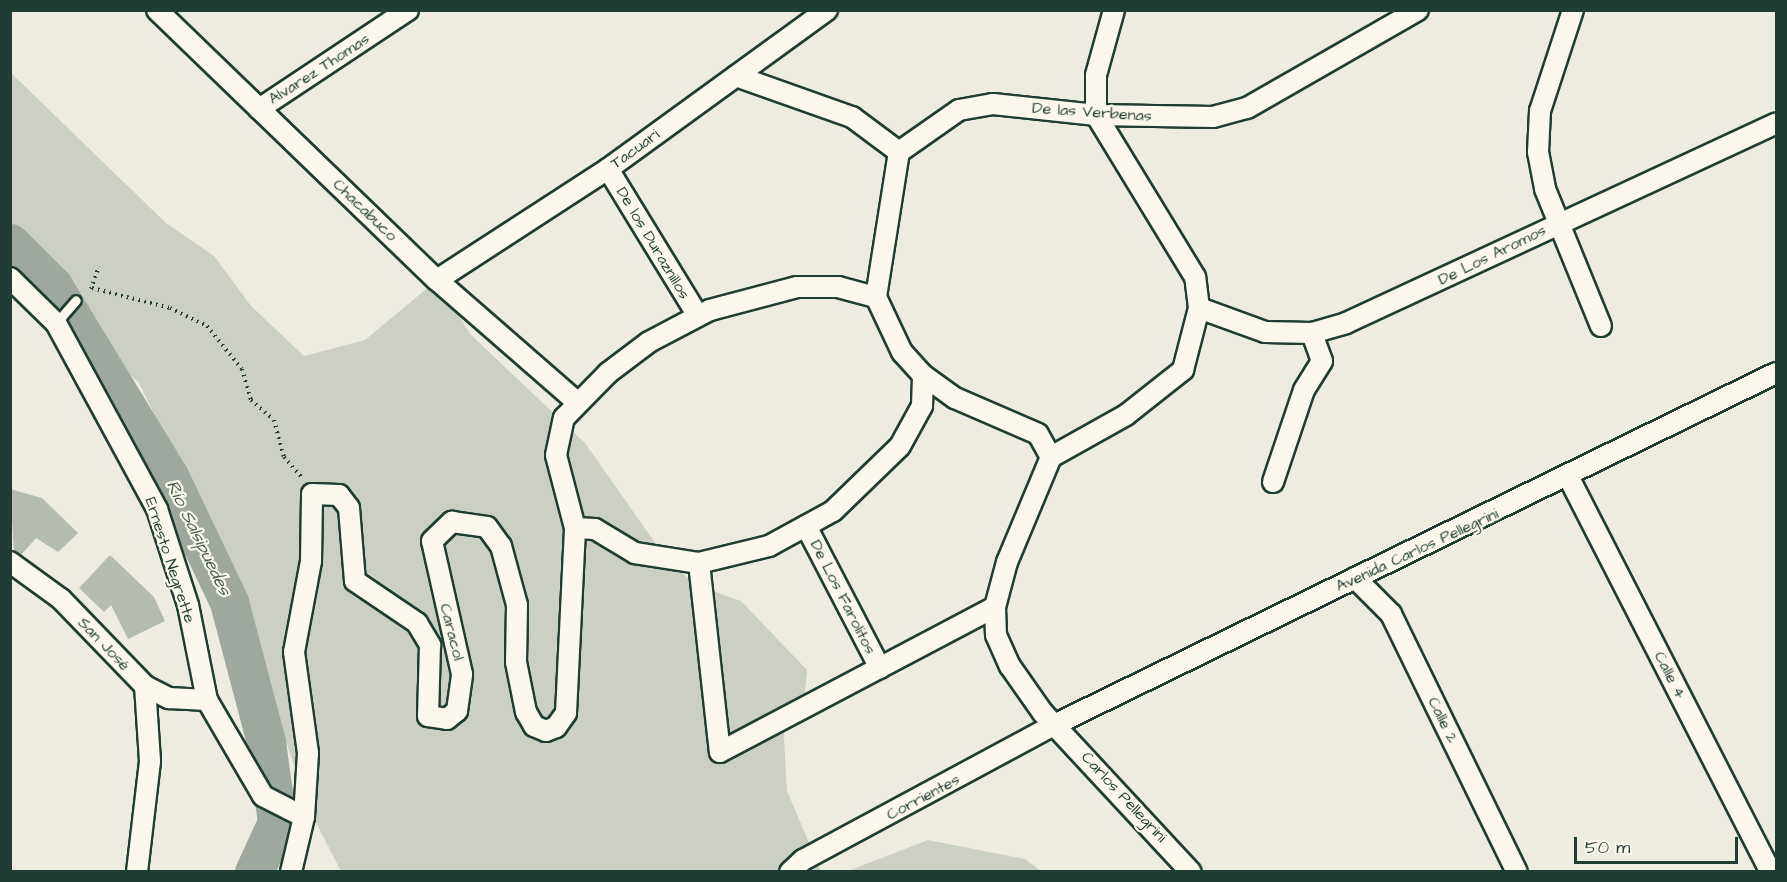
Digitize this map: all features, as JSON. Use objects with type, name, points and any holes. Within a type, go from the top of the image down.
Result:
[{"type":"street","name":"Chacabuco","points":[[157,10],[437,280],[578,403]]},
{"type":"street","name":"Alvarez Thomas","points":[[259,109],[408,10]]},
{"type":"street","name":"Tacuari","points":[[437,280],[608,169],[827,10]]},
{"type":"street","points":[[736,76],[852,117],[899,152],[876,297],[902,352],[923,375],[955,398],[1038,435],[1051,457],[1126,415],[1183,370],[1199,308],[1195,277],[1096,115],[1096,75],[1114,10]]},
{"type":"street","name":"De las Verbenas","points":[[899,152],[959,110],[993,105],[1096,115],[1213,117],[1247,108],[1418,10]]},
{"type":"street","points":[[1573,10],[1540,111],[1538,152],[1558,223],[1601,326]]},
{"type":"street","name":"De Los Aromos","points":[[1199,308],[1265,332],[1312,333],[1409,296],[1558,223],[1776,123]]},
{"type":"street","name":"De los Duraznillos","points":[[608,169],[698,316]]},
{"type":"street","name":"Ernesto Negrette","points":[[10,279],[56,323],[157,509],[188,605],[207,700],[263,796],[304,817]]},
{"type":"street","name":"Caracol","points":[[312,494],[339,495],[349,508],[355,581],[417,623],[430,645],[426,704],[428,716],[438,718],[447,719],[457,711],[462,674],[432,541],[452,522],[487,527],[501,546],[517,605],[516,662],[526,712],[534,726],[546,731],[556,727],[566,713],[575,528],[556,455],[564,418],[578,403],[649,342],[698,316],[797,287],[838,287],[876,297]]},
{"type":"street","points":[[1273,482],[1304,390],[1322,361],[1312,333]]},
{"type":"street","name":"Avenida Carlos Pellegrini","points":[[1056,724],[1356,578],[1569,478],[1776,373]]},
{"type":"street","points":[[575,528],[595,529],[635,553],[699,563],[770,546],[832,511],[900,446],[922,406],[923,375]]},
{"type":"street","name":"Carlos Pellegrini","points":[[1051,457],[1007,562],[995,607],[996,635],[1010,666],[1056,724],[1191,872]]},
{"type":"street","name":"Calle 4","points":[[1569,478],[1771,872]]},
{"type":"street","points":[[291,872],[304,817],[308,753],[294,652],[311,561],[312,494]]},
{"type":"street","name":"De Los Farolitos","points":[[806,526],[880,668]]},
{"type":"street","name":"San José","points":[[10,562],[61,599],[145,686],[169,698],[207,700]]},
{"type":"street","points":[[699,563],[720,752],[995,607]]},
{"type":"street","name":"Calle 2","points":[[1356,578],[1391,614],[1517,872]]},
{"type":"street","points":[[137,872],[150,761],[145,686]]},
{"type":"street","name":"Corrientes","points":[[790,872],[803,860],[1056,724]]},
{"type":"lane","points":[[56,323],[76,300]]},
{"type":"path","points":[[76,300],[92,288],[99,266]]},
{"type":"path","points":[[92,288],[170,308],[207,326],[242,369],[251,400],[274,420],[284,457],[312,494]]},
{"type":"shaded area","points":[[11,73],[166,223],[214,256],[251,306],[304,356],[365,340],[437,280],[470,334],[585,443],[658,547],[693,584],[741,601],[807,670],[804,701],[783,720],[787,791],[821,871],[341,871],[308,807],[225,558],[139,383],[11,263]]},
{"type":"shaded area","points":[[928,840],[1025,859],[1041,871],[848,871]]},
{"type":"building","points":[[10,489],[42,498],[78,533],[58,552],[36,538],[21,555],[14,551]]},
{"type":"building","points":[[110,555],[154,597],[165,621],[128,639],[111,605],[104,612],[79,588]]},
{"type":"waterway","name":"Río Salsipuedes","points":[[10,243],[53,286],[169,476],[229,602],[266,742],[277,822],[254,872]]}]
